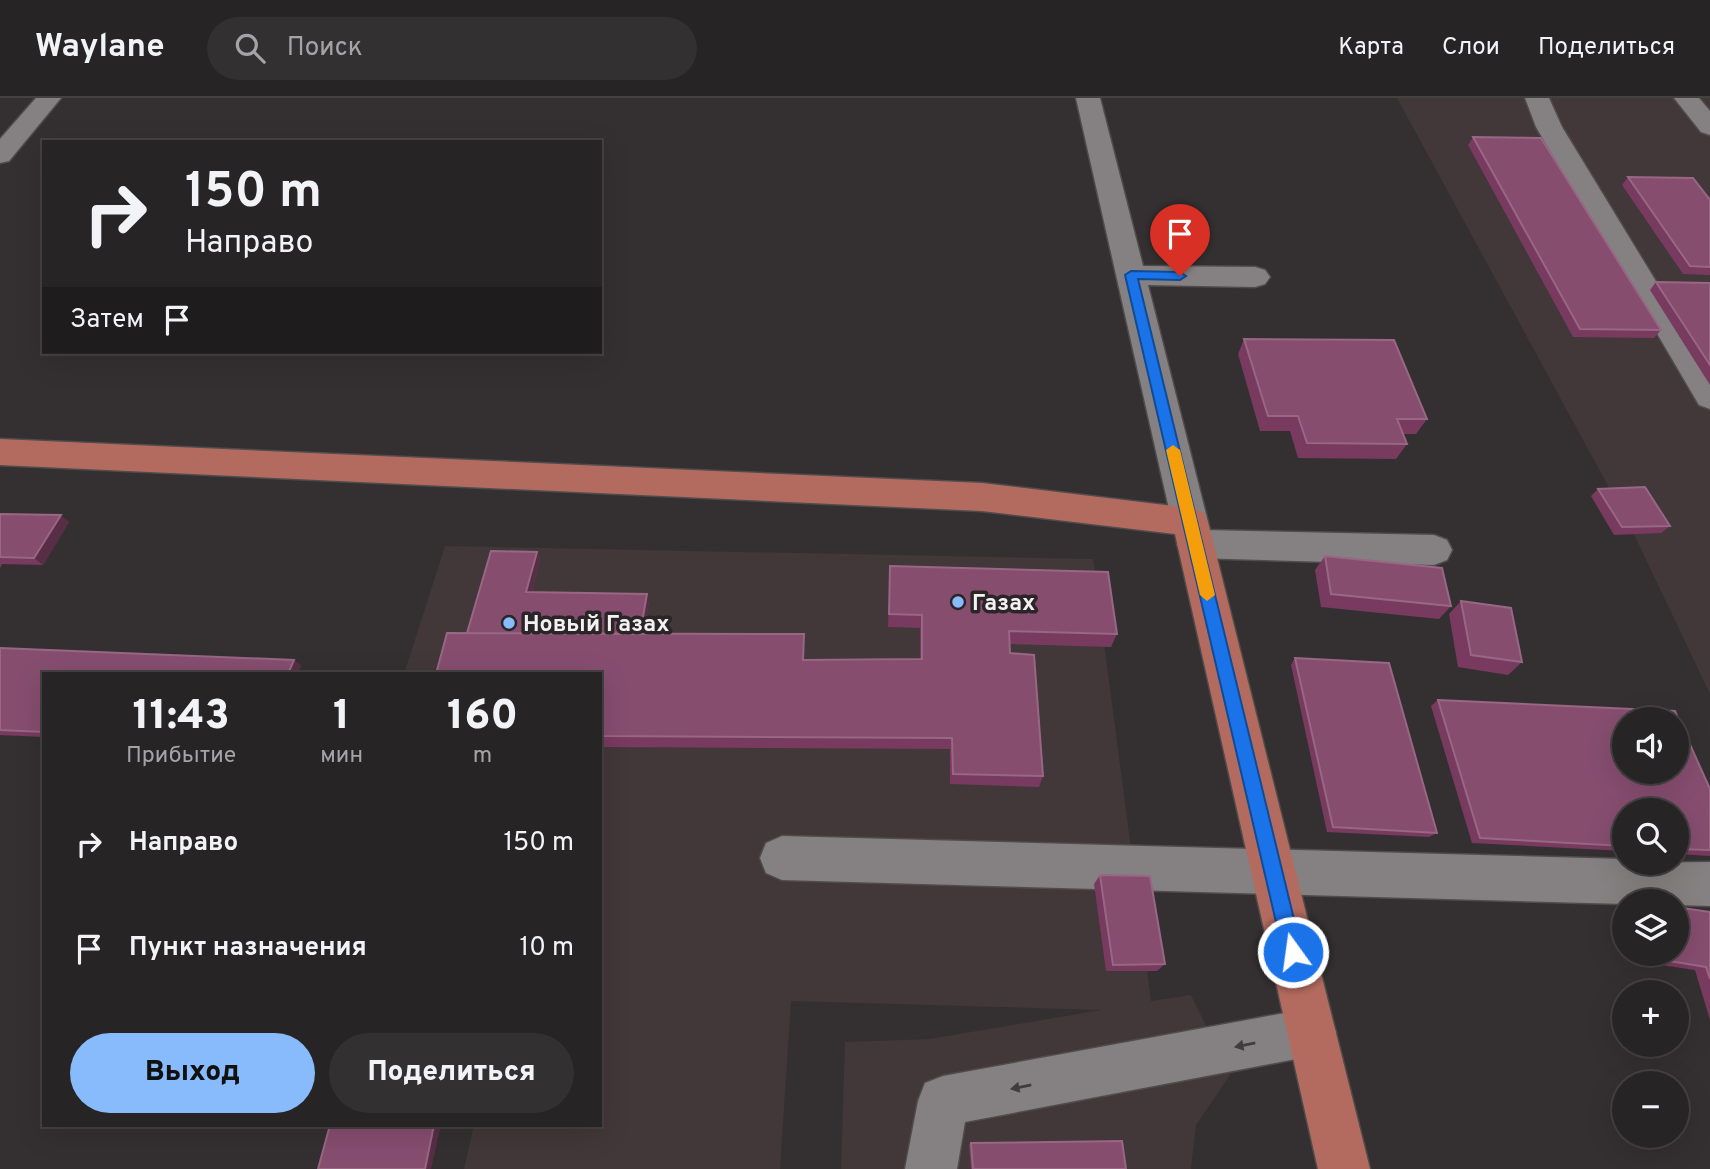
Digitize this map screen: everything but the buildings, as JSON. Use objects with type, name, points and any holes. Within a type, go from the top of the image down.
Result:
[{"type":"main road","points":[[0,452],[982,497],[1193,533],[1344,1169]]},
{"type":"street","points":[[0,155],[49,98]]},
{"type":"street","points":[[1088,98],[1193,533],[1434,550]]},
{"type":"street","points":[[1537,98],[1549,127],[1710,397]]},
{"type":"street","points":[[1686,98],[1710,127]]},
{"type":"street","points":[[1131,275],[1255,276]]},
{"type":"street","points":[[782,858],[1710,884]]},
{"type":"street","points":[[932,1169],[943,1101],[1312,1032]]},
{"type":"shaded area","points":[[1397,98],[1710,98],[1710,694],[1631,528]]},
{"type":"shaded area","points":[[445,546],[1093,559],[1151,1001],[1191,995],[1230,1075],[1196,1125],[1191,1169],[841,1169],[845,1042],[930,1039],[1101,1010],[791,1001],[780,1169],[464,1169],[474,1127],[602,1127],[602,672],[405,672]]},
{"type":"slow traffic","points":[[1173,450],[1207,595]]},
{"type":"place","name":"Газах","points":[[958,602]]},
{"type":"place","name":"Новый Газах","points":[[509,623]]},
{"type":"route","points":[[1180,276],[1131,275],[1293,952]]}]
